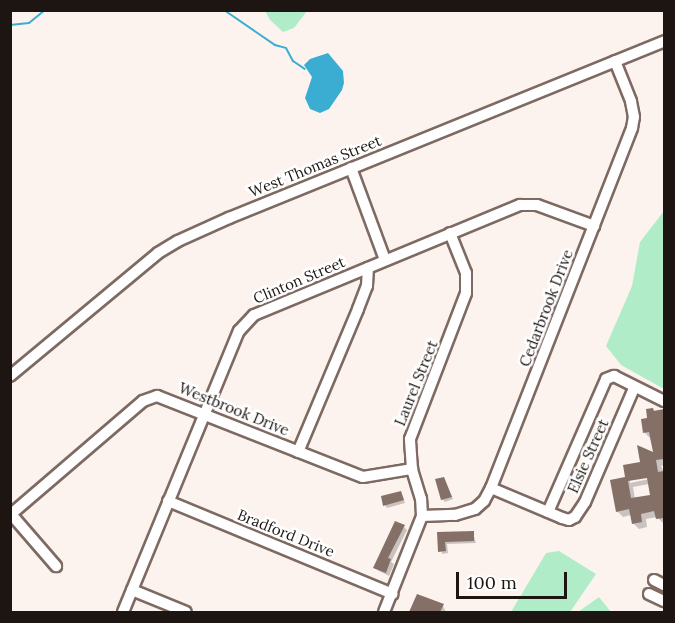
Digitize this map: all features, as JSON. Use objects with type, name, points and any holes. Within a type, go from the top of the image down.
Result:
[{"type":"street","name":"West Thomas Street","points":[[10,376],[168,247],[229,218],[664,41]]},
{"type":"street","name":"Cedarbrook Drive","points":[[422,516],[455,515],[475,509],[484,501],[491,488],[632,128],[634,117],[615,61]]},
{"type":"street","points":[[351,168],[385,260]]},
{"type":"street","name":"Clinton Street","points":[[123,612],[204,413],[245,322],[254,315],[520,205],[537,206],[594,226]]},
{"type":"street","name":"Laurel Street","points":[[422,516],[421,499],[409,451],[412,430],[466,293],[466,273],[450,233]]},
{"type":"street","points":[[298,452],[364,294],[368,268]]},
{"type":"street","points":[[548,512],[606,379],[614,376],[664,401]]},
{"type":"street","name":"Elsie Street","points":[[491,488],[569,520],[577,515],[634,388]]},
{"type":"street","name":"Westbrook Drive","points":[[11,515],[150,397],[164,397],[363,477],[412,469]]},
{"type":"street","name":"Bradford Drive","points":[[168,501],[392,594]]},
{"type":"street","points":[[11,515],[56,566]]},
{"type":"street","points":[[384,612],[422,516]]},
{"type":"street","points":[[132,590],[186,612]]},
{"type":"street","points":[[650,594],[664,601]]},
{"type":"green space","points":[[265,11],[307,11],[294,28],[283,32],[270,20]]},
{"type":"green space","points":[[664,211],[664,389],[621,365],[606,346],[632,286],[640,242]]},
{"type":"green space","points":[[559,551],[596,574],[570,612],[511,612],[546,553]]},
{"type":"green space","points":[[599,597],[611,612],[578,612]]},
{"type":"water","points":[[328,53],[343,71],[344,83],[329,109],[320,113],[310,109],[305,98],[312,77],[304,65],[310,59]]},
{"type":"building","points":[[653,408],[654,411],[664,409],[664,459],[656,460],[658,472],[664,471],[664,518],[656,519],[654,511],[641,514],[642,522],[632,524],[629,509],[616,512],[610,480],[625,477],[623,465],[640,462],[637,445],[653,452],[649,432],[643,433],[641,419],[647,418],[646,409]],"holes":[[[647,478],[650,495],[631,498],[628,481]]]},
{"type":"building","points":[[444,477],[452,497],[441,500],[435,479]]},
{"type":"building","points":[[401,491],[404,500],[383,506],[381,496]]},
{"type":"building","points":[[395,521],[405,525],[388,558],[391,559],[386,573],[373,568]]},
{"type":"building","points":[[474,531],[474,541],[445,542],[446,551],[438,552],[437,532]]},
{"type":"building","points":[[417,594],[444,604],[440,612],[409,612]]},
{"type":"waterway","points":[[10,25],[29,23],[45,10]]},
{"type":"waterway","points":[[224,10],[275,45],[286,48],[293,61],[305,69]]}]
